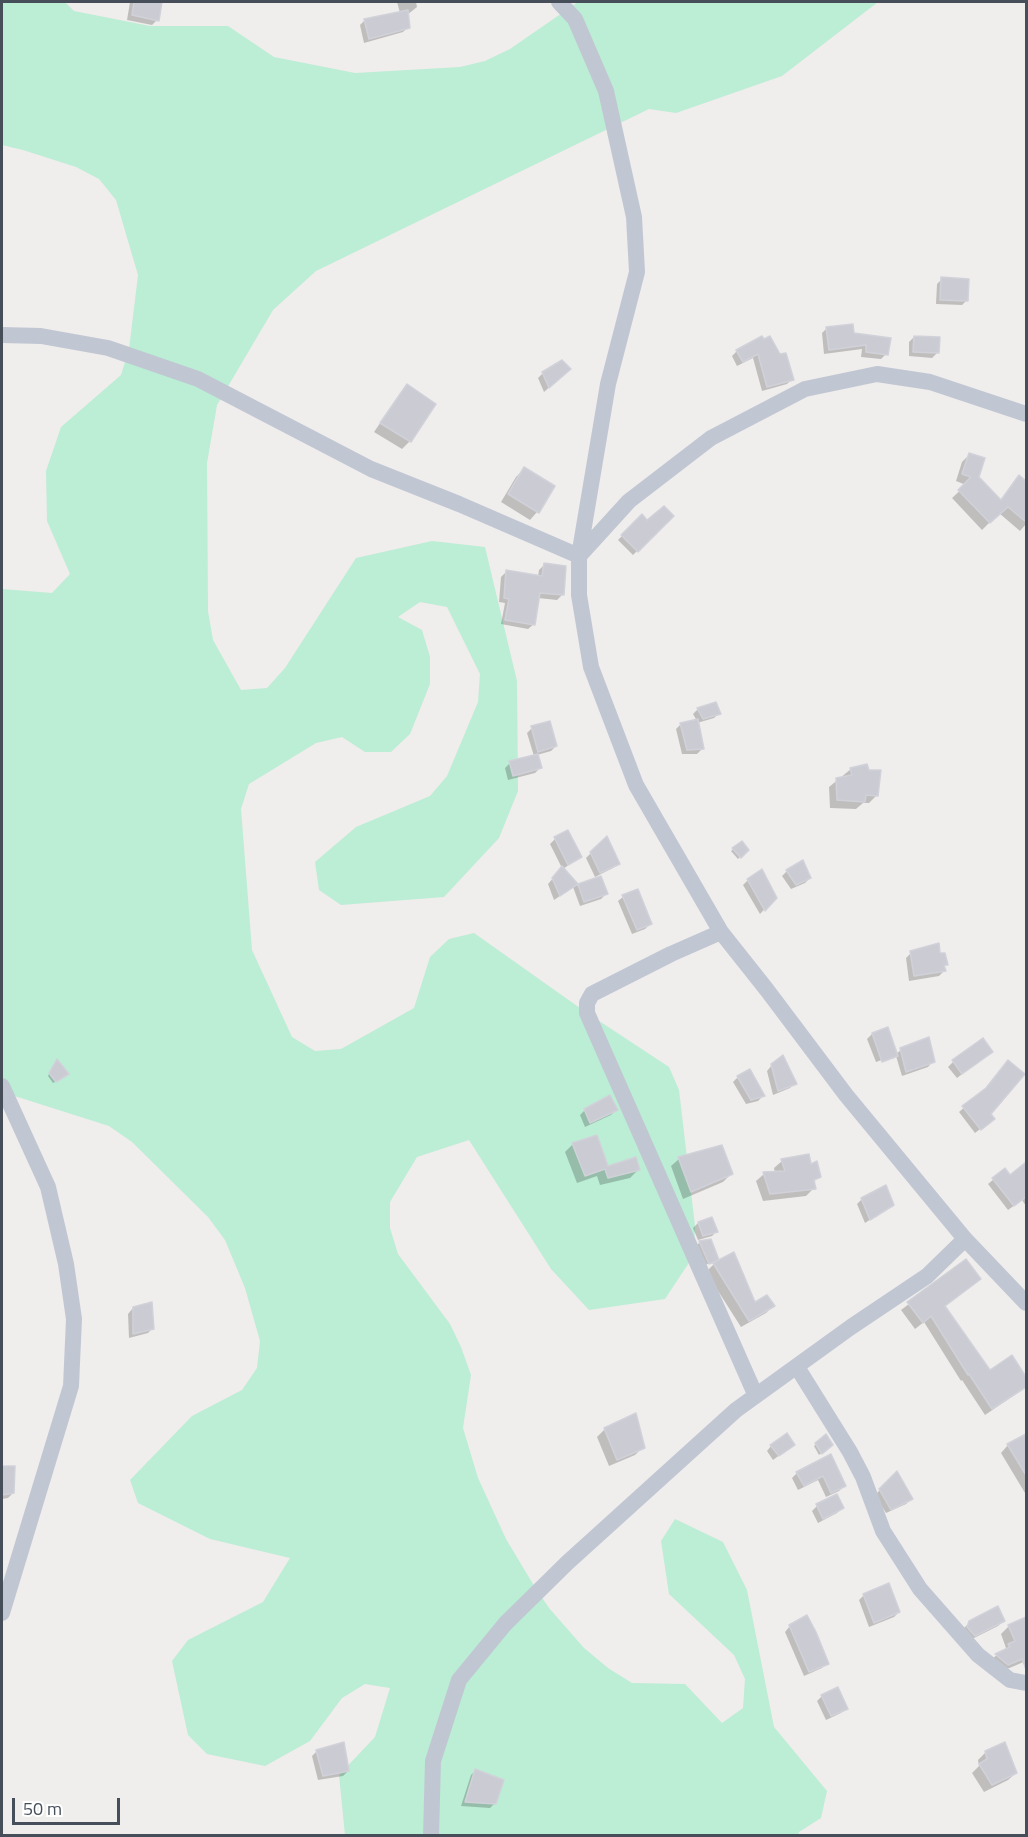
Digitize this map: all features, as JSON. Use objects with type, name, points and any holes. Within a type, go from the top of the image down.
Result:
[{"type":"street","points":[[559,2],[575,19],[606,91],[634,217],[637,272],[608,384],[579,556],[579,596],[591,667],[636,785],[721,932],[768,990],[846,1095],[965,1239],[1026,1303]]},
{"type":"street","points":[[2,335],[41,336],[108,348],[198,379],[371,468],[579,556]]},
{"type":"street","points":[[579,556],[629,501],[711,438],[805,389],[878,375],[930,382],[1026,414]]},
{"type":"street","points":[[721,932],[670,954],[592,994],[587,1003],[587,1013],[755,1394]]},
{"type":"street","points":[[2,1086],[48,1187],[66,1264],[74,1319],[71,1386],[2,1613]]},
{"type":"street","points":[[431,1836],[432,1761],[459,1680],[505,1624],[692,1448],[755,1394],[927,1276],[965,1239]]},
{"type":"street","points":[[797,1367],[850,1452],[863,1477],[883,1531],[920,1589],[978,1655],[1010,1680],[1026,1683]]},
{"type":"green space","points":[[2,2],[65,2],[74,11],[150,26],[228,26],[274,57],[355,73],[460,67],[485,61],[510,49],[578,2],[878,2],[782,76],[676,113],[649,109],[316,271],[273,310],[217,405],[207,463],[208,611],[213,640],[241,690],[267,688],[285,668],[356,558],[432,541],[485,547],[517,681],[518,791],[499,838],[444,897],[341,905],[319,890],[315,862],[356,827],[430,796],[447,776],[478,702],[480,674],[447,607],[420,602],[398,617],[422,630],[430,657],[430,684],[410,734],[391,752],[365,752],[342,737],[316,743],[249,784],[241,809],[252,950],[292,1037],[315,1051],[341,1049],[414,1008],[430,957],[449,939],[474,933],[587,1013],[669,1067],[679,1090],[695,1226],[694,1255],[665,1299],[589,1310],[551,1269],[469,1140],[417,1157],[390,1202],[390,1228],[398,1254],[450,1324],[461,1347],[471,1375],[463,1428],[478,1478],[506,1539],[549,1608],[584,1648],[608,1668],[632,1683],[685,1684],[722,1723],[743,1708],[745,1679],[734,1655],[669,1594],[661,1541],[675,1519],[723,1542],[747,1590],[774,1727],[827,1791],[821,1818],[799,1832],[798,1835],[345,1835],[339,1775],[375,1737],[390,1688],[365,1684],[342,1698],[310,1741],[265,1766],[207,1754],[188,1735],[172,1661],[188,1640],[263,1602],[290,1558],[210,1539],[138,1503],[130,1480],[192,1416],[242,1390],[257,1368],[260,1341],[245,1288],[225,1240],[208,1217],[132,1142],[109,1126],[2,1092],[2,589],[52,593],[70,574],[47,521],[46,471],[61,427],[121,375],[129,349],[138,275],[116,200],[99,179],[76,167],[2,145]]},
{"type":"building","points":[[134,2],[162,2],[159,21],[132,15]]},
{"type":"building","points":[[408,10],[410,28],[369,39],[364,19]]},
{"type":"building","points":[[941,277],[969,279],[968,301],[940,300]]},
{"type":"building","points":[[853,324],[854,333],[891,338],[888,355],[866,352],[866,345],[829,350],[826,327]]},
{"type":"building","points":[[762,336],[764,339],[770,336],[780,354],[786,353],[794,380],[767,387],[758,354],[743,362],[736,350]]},
{"type":"building","points":[[914,336],[940,337],[939,353],[913,352]]},
{"type":"building","points":[[562,360],[571,369],[549,388],[542,372]]},
{"type":"building","points":[[407,384],[436,404],[411,442],[380,423]]},
{"type":"building","points":[[969,453],[985,458],[979,477],[1001,500],[1019,475],[1026,481],[1026,522],[1008,507],[990,523],[958,490],[971,477],[962,474]]},
{"type":"building","points":[[524,467],[555,486],[539,513],[508,494]]},
{"type":"building","points":[[664,506],[674,516],[638,552],[621,535],[642,514],[647,520]]},
{"type":"building","points":[[544,563],[566,566],[564,595],[540,593],[535,625],[505,620],[509,599],[504,598],[506,570],[542,576]]},
{"type":"building","points":[[716,702],[721,714],[703,719],[697,708]]},
{"type":"building","points":[[698,719],[704,749],[687,750],[680,723]]},
{"type":"building","points":[[550,721],[557,746],[538,752],[531,726]]},
{"type":"building","points":[[538,754],[542,768],[513,776],[509,761]]},
{"type":"building","points":[[867,764],[869,770],[881,770],[878,796],[866,795],[865,802],[837,800],[836,778],[852,775],[850,768]]},
{"type":"building","points":[[568,830],[582,857],[568,865],[554,837]]},
{"type":"building","points":[[607,836],[620,864],[600,873],[590,852]]},
{"type":"building","points":[[742,841],[749,850],[741,858],[732,848]]},
{"type":"building","points":[[803,860],[811,878],[796,885],[786,870]]},
{"type":"building","points":[[562,866],[578,884],[560,896],[552,878]]},
{"type":"building","points":[[762,869],[777,898],[765,911],[747,879]]},
{"type":"building","points":[[601,876],[608,894],[584,902],[578,884]]},
{"type":"building","points":[[638,889],[652,924],[637,930],[622,895]]},
{"type":"building","points":[[939,943],[940,953],[945,953],[948,965],[944,965],[946,971],[914,976],[910,951]]},
{"type":"building","points":[[888,1027],[898,1056],[882,1062],[872,1033]]},
{"type":"building","points":[[929,1037],[935,1062],[906,1072],[900,1048]]},
{"type":"building","points":[[983,1038],[993,1052],[962,1074],[952,1060]]},
{"type":"building","points":[[783,1055],[797,1084],[778,1091],[771,1064]]},
{"type":"building","points":[[57,1059],[69,1074],[56,1082],[49,1073]]},
{"type":"building","points":[[1008,1060],[1025,1074],[991,1114],[995,1119],[981,1130],[962,1106],[986,1088]]},
{"type":"building","points":[[750,1069],[765,1096],[751,1100],[737,1076]]},
{"type":"building","points":[[610,1095],[618,1110],[590,1123],[584,1109]]},
{"type":"building","points":[[597,1135],[608,1166],[636,1157],[640,1170],[608,1178],[605,1169],[585,1176],[572,1143]]},
{"type":"building","points":[[722,1145],[733,1174],[691,1192],[678,1157]]},
{"type":"building","points":[[809,1154],[811,1164],[817,1161],[821,1177],[814,1180],[816,1189],[770,1194],[763,1172],[785,1171],[781,1159]]},
{"type":"building","points":[[1026,1162],[1026,1197],[1014,1206],[992,1178],[1005,1168],[1010,1175]]},
{"type":"building","points":[[886,1185],[894,1205],[870,1220],[861,1198]]},
{"type":"building","points":[[712,1217],[718,1232],[703,1236],[698,1222]]},
{"type":"building","points":[[711,1239],[719,1260],[709,1264],[699,1241]]},
{"type":"building","points":[[734,1252],[755,1302],[767,1295],[775,1306],[749,1321],[713,1263]]},
{"type":"building","points":[[966,1259],[981,1279],[945,1306],[990,1370],[1012,1355],[1026,1377],[1026,1387],[992,1409],[931,1316],[923,1323],[907,1302]]},
{"type":"building","points":[[152,1302],[154,1329],[133,1334],[133,1307]]},
{"type":"building","points":[[636,1413],[645,1448],[617,1460],[604,1428]]},
{"type":"building","points":[[787,1433],[795,1445],[779,1456],[770,1445]]},
{"type":"building","points":[[826,1434],[833,1445],[822,1454],[815,1443]]},
{"type":"building","points":[[1026,1434],[1026,1475],[1007,1444]]},
{"type":"building","points":[[831,1454],[846,1486],[831,1493],[823,1476],[804,1486],[796,1472]]},
{"type":"building","points":[[2,1466],[15,1466],[14,1493],[2,1495]]},
{"type":"building","points":[[897,1471],[913,1499],[891,1510],[879,1489]]},
{"type":"building","points":[[837,1494],[844,1508],[823,1519],[816,1504]]},
{"type":"building","points":[[889,1583],[900,1612],[874,1623],[863,1594]]},
{"type":"building","points":[[998,1606],[1005,1621],[975,1636],[967,1627],[969,1621]]},
{"type":"building","points":[[807,1615],[829,1664],[809,1672],[789,1625]]},
{"type":"building","points":[[1026,1617],[1026,1669],[1022,1659],[1008,1665],[995,1654],[1010,1647],[1008,1644],[1015,1641],[1008,1625]]},
{"type":"building","points":[[838,1687],[848,1709],[831,1716],[821,1695]]},
{"type":"building","points":[[344,1742],[349,1771],[323,1776],[316,1750]]},
{"type":"building","points":[[1005,1742],[1017,1773],[992,1785],[979,1764],[987,1759],[985,1751]]},
{"type":"building","points":[[475,1769],[504,1780],[496,1804],[465,1802]]}]
